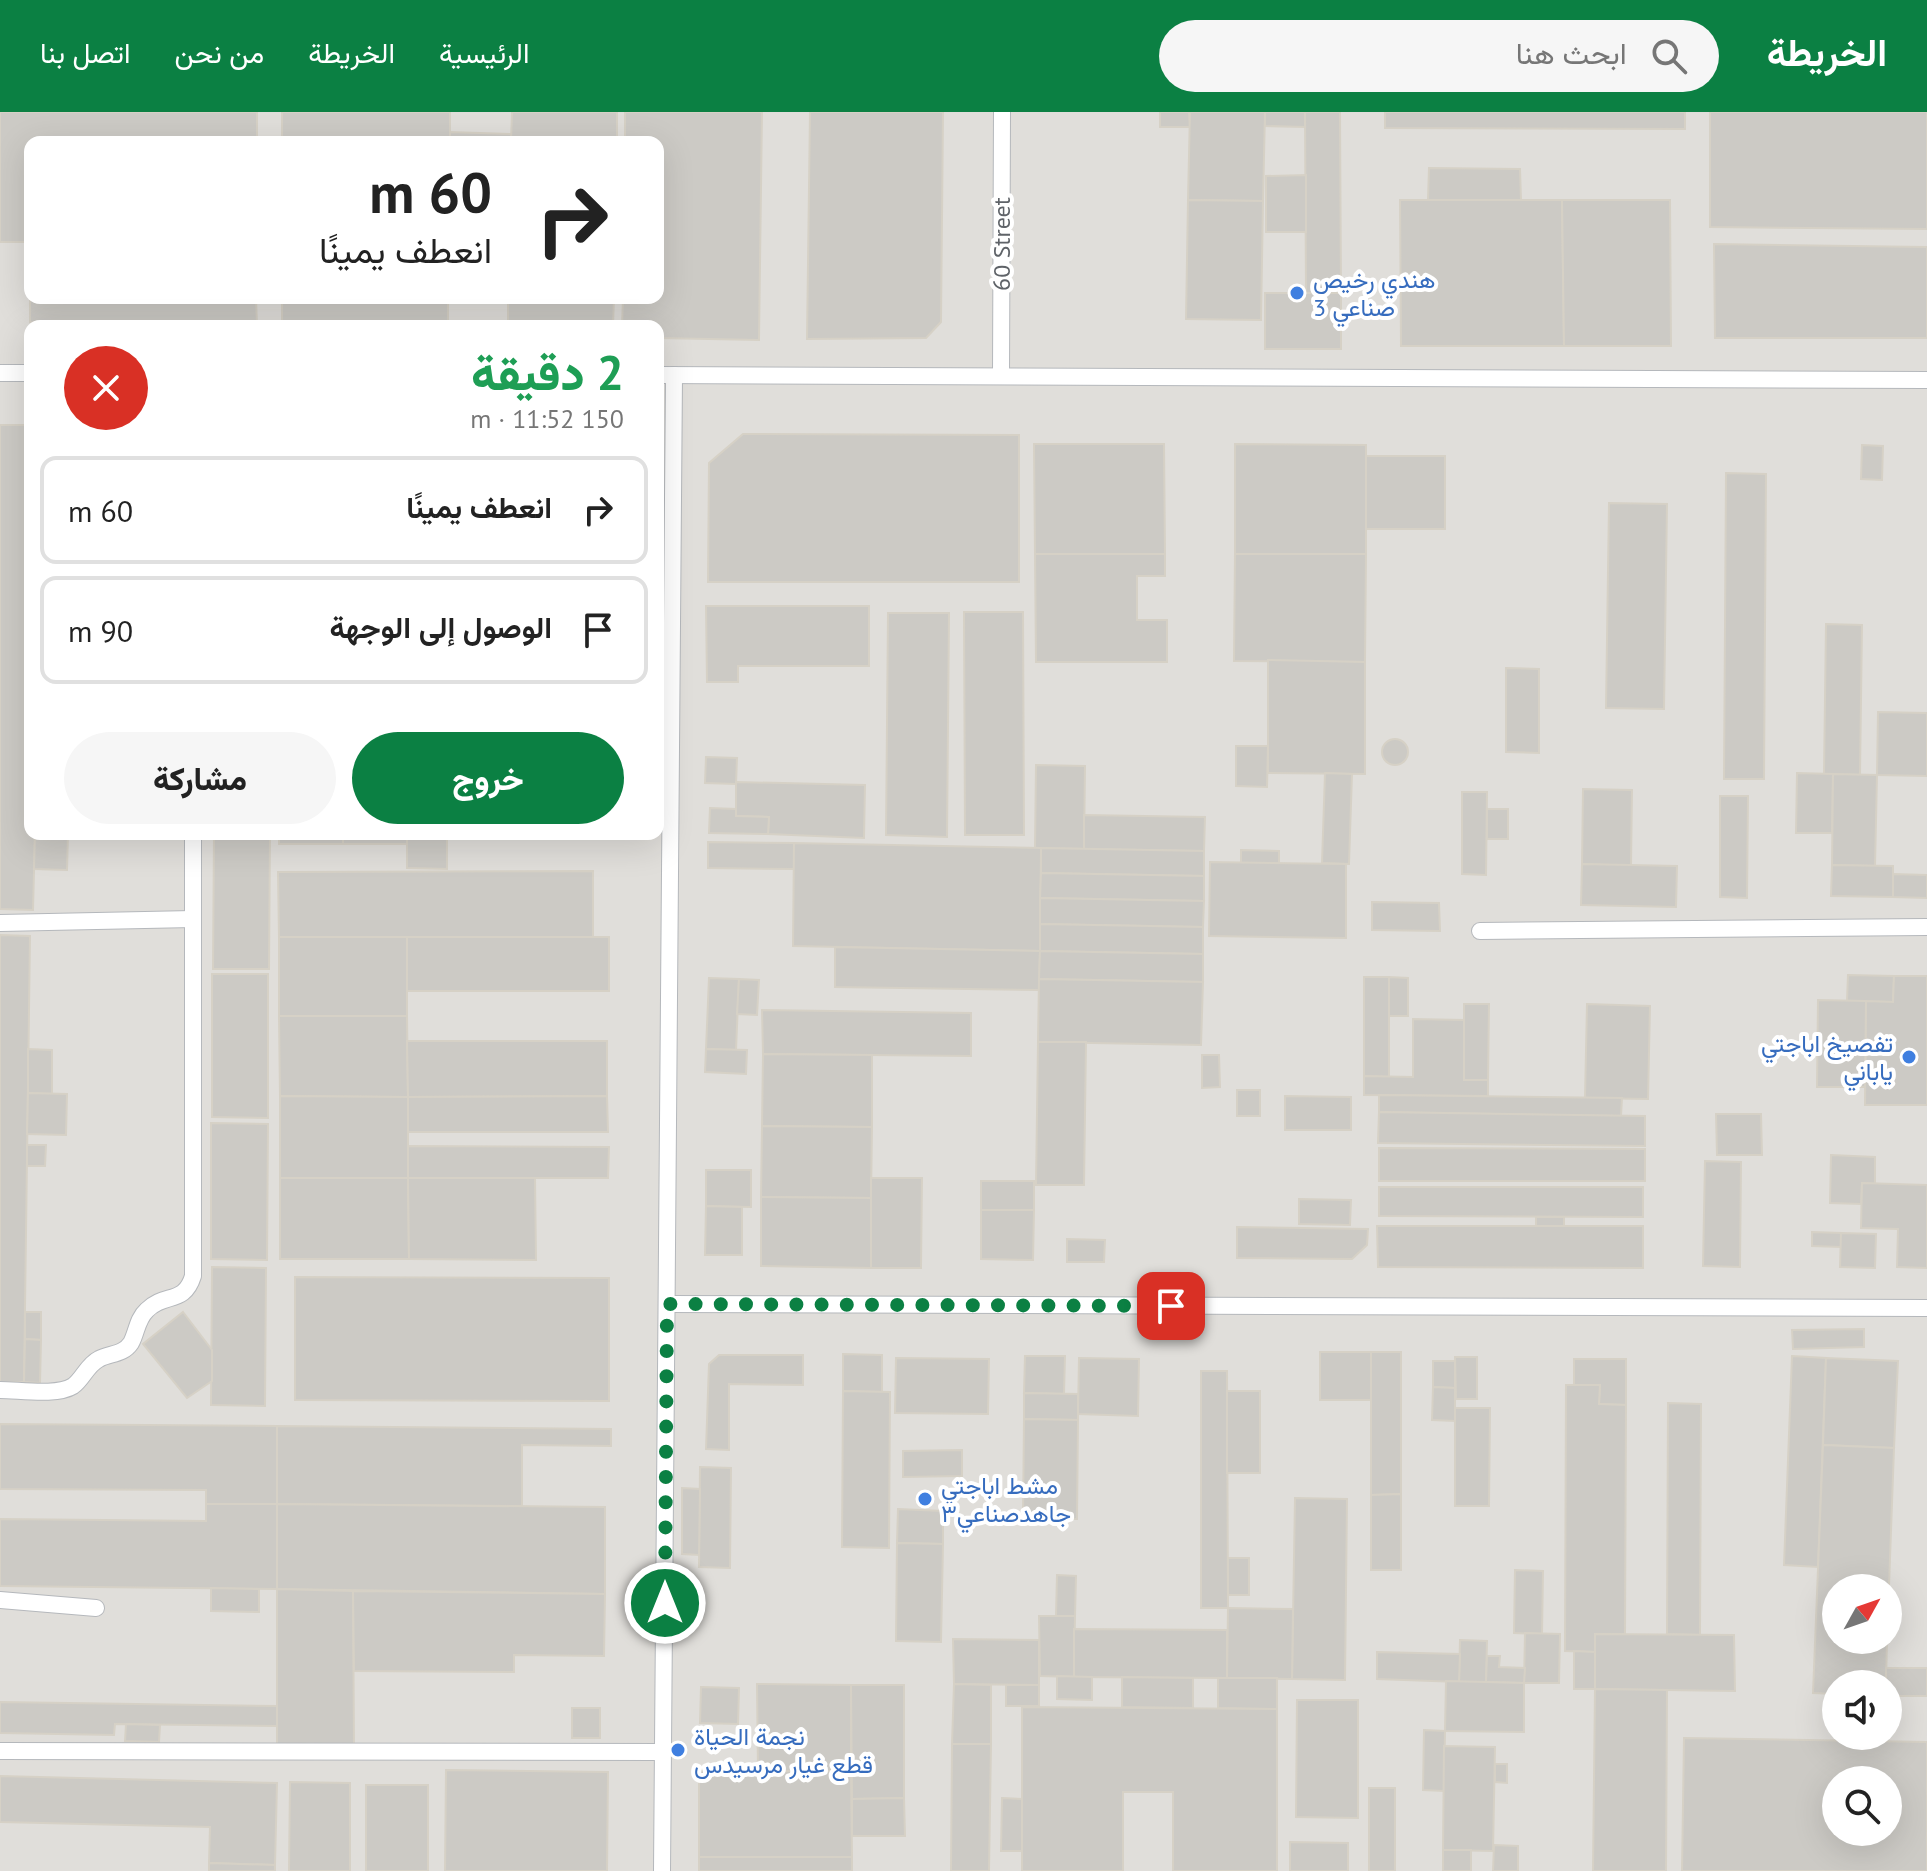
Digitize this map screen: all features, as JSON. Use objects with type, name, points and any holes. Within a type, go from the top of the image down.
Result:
[{"type":"lane","name":"60 Street","points":[[1001,376],[1002,112]]},
{"type":"lane","points":[[0,373],[24,373]]},
{"type":"lane","points":[[662,1871],[667,1304],[666,375],[1927,380]]},
{"type":"lane","points":[[0,1390],[56,1391],[77,1384],[90,1365],[130,1345],[146,1310],[158,1302],[182,1295],[190,1286],[193,1276],[193,840]]},
{"type":"lane","points":[[0,923],[193,919]]},
{"type":"lane","points":[[1480,931],[1927,927]]},
{"type":"lane","points":[[667,1304],[1927,1308]]},
{"type":"lane","points":[[0,1600],[96,1608]]},
{"type":"lane","points":[[0,1751],[663,1752]]},
{"type":"shaded area","points":[[0,112],[1927,112],[1927,1871],[0,1871]]},
{"type":"building","points":[[0,112],[257,112],[257,136],[24,136],[24,242],[0,242]]},
{"type":"building","points":[[282,112],[450,112],[450,136],[282,136]]},
{"type":"building","points":[[512,112],[617,112],[617,136],[511,136]]},
{"type":"building","points":[[625,112],[762,112],[759,340],[664,338],[664,320],[622,320],[623,304],[664,304],[664,136],[625,136]]},
{"type":"building","points":[[810,112],[943,112],[941,322],[926,338],[807,339]]},
{"type":"building","points":[[1160,112],[1189,112],[1190,127],[1160,127]]},
{"type":"building","points":[[1190,112],[1265,112],[1263,201],[1188,200]]},
{"type":"building","points":[[1265,112],[1305,112],[1305,127],[1265,126]]},
{"type":"building","points":[[1305,112],[1340,112],[1341,293],[1306,293]]},
{"type":"building","points":[[1385,112],[1685,112],[1685,129],[1385,128]]},
{"type":"building","points":[[1710,112],[1927,112],[1927,229],[1710,227]]},
{"type":"building","points":[[450,132],[511,134],[511,136],[450,136]]},
{"type":"building","points":[[1429,168],[1520,169],[1521,200],[1428,200]]},
{"type":"building","points":[[1306,175],[1306,232],[1266,232],[1266,176]]},
{"type":"building","points":[[1188,200],[1263,201],[1261,320],[1186,319]]},
{"type":"building","points":[[1400,200],[1562,200],[1564,346],[1401,346]]},
{"type":"building","points":[[1562,200],[1670,200],[1671,346],[1564,346]]},
{"type":"building","points":[[1714,244],[1927,247],[1927,338],[1715,338]]},
{"type":"building","points":[[1265,293],[1341,293],[1341,349],[1265,349]]},
{"type":"building","points":[[30,304],[256,304],[257,320],[30,320]]},
{"type":"building","points":[[282,304],[448,304],[448,320],[282,320]]},
{"type":"building","points":[[508,304],[614,304],[613,320],[508,320]]},
{"type":"building","points":[[0,425],[24,425],[24,840],[35,840],[33,910],[0,909]]},
{"type":"building","points":[[743,434],[1019,435],[1019,582],[708,582],[709,463]]},
{"type":"building","points":[[1034,444],[1164,444],[1165,554],[1035,554]]},
{"type":"building","points":[[1235,444],[1366,445],[1366,554],[1235,554]]},
{"type":"building","points":[[1862,445],[1883,446],[1882,480],[1861,479]]},
{"type":"building","points":[[1366,456],[1445,456],[1445,529],[1366,529]]},
{"type":"building","points":[[1726,473],[1766,474],[1764,779],[1724,779]]},
{"type":"building","points":[[1609,503],[1667,504],[1664,709],[1606,708]]},
{"type":"building","points":[[1035,554],[1165,554],[1165,576],[1137,576],[1137,620],[1167,620],[1167,662],[1036,662]]},
{"type":"building","points":[[1235,554],[1366,554],[1365,662],[1234,661]]},
{"type":"building","points":[[706,606],[869,606],[869,666],[738,666],[738,682],[707,682]]},
{"type":"building","points":[[964,612],[1023,612],[1024,835],[965,835]]},
{"type":"building","points":[[888,613],[949,613],[947,837],[886,835]]},
{"type":"building","points":[[1826,624],[1862,625],[1860,775],[1824,774]]},
{"type":"building","points":[[1268,660],[1365,662],[1365,774],[1268,773]]},
{"type":"building","points":[[1506,668],[1539,669],[1539,753],[1506,752]]},
{"type":"building","points":[[1878,712],[1927,713],[1927,776],[1877,775]]},
{"type":"building","points":[[1395,739],[1404,743],[1408,752],[1404,761],[1395,765],[1386,761],[1382,752],[1386,743]]},
{"type":"building","points":[[1236,746],[1268,746],[1267,787],[1236,786]]},
{"type":"building","points":[[706,757],[737,758],[736,784],[705,783]]},
{"type":"building","points":[[1036,765],[1085,766],[1084,849],[1035,848]]},
{"type":"building","points":[[1325,773],[1352,774],[1349,864],[1322,863]]},
{"type":"building","points":[[1797,773],[1833,774],[1832,833],[1796,833]]},
{"type":"building","points":[[1833,774],[1877,775],[1875,866],[1832,865]]},
{"type":"building","points":[[736,782],[865,785],[864,838],[768,834],[769,817],[736,816]]},
{"type":"building","points":[[1583,789],[1632,790],[1631,866],[1582,864]]},
{"type":"building","points":[[1462,792],[1487,792],[1486,875],[1462,874]]},
{"type":"building","points":[[1720,796],[1748,796],[1747,898],[1720,897]]},
{"type":"building","points":[[710,808],[736,809],[736,816],[769,817],[768,834],[709,833]]},
{"type":"building","points":[[1487,809],[1508,809],[1508,839],[1487,839]]},
{"type":"building","points":[[1084,815],[1205,817],[1204,851],[1084,849]]},
{"type":"building","points":[[35,840],[68,840],[67,870],[34,869]]},
{"type":"building","points":[[214,840],[270,840],[269,969],[213,969]]},
{"type":"building","points":[[279,840],[343,840],[343,844],[279,844]]},
{"type":"building","points":[[343,840],[407,840],[407,844],[343,844]]},
{"type":"building","points":[[407,840],[447,840],[447,869],[407,868]]},
{"type":"building","points":[[708,842],[794,843],[794,869],[708,868]]},
{"type":"building","points":[[794,843],[1041,848],[1040,951],[793,946]]},
{"type":"building","points":[[1041,848],[1204,851],[1204,876],[1041,873]]},
{"type":"building","points":[[1241,850],[1279,851],[1279,863],[1241,863]]},
{"type":"building","points":[[1210,862],[1346,864],[1346,938],[1209,936]]},
{"type":"building","points":[[1582,864],[1677,866],[1676,907],[1581,905]]},
{"type":"building","points":[[1832,865],[1893,866],[1893,897],[1831,896]]},
{"type":"building","points":[[593,871],[593,937],[279,937],[278,872]]},
{"type":"building","points":[[1041,873],[1204,876],[1204,901],[1040,898]]},
{"type":"building","points":[[1893,874],[1927,875],[1927,898],[1893,897]]},
{"type":"building","points":[[1040,898],[1204,901],[1203,927],[1040,924]]},
{"type":"building","points":[[1372,902],[1439,903],[1440,931],[1372,930]]},
{"type":"building","points":[[1040,924],[1203,927],[1203,954],[1040,951]]},
{"type":"building","points":[[0,935],[30,936],[24,1382],[0,1382]]},
{"type":"building","points":[[279,937],[407,937],[407,1016],[279,1016]]},
{"type":"building","points":[[407,937],[609,937],[609,991],[407,991]]},
{"type":"building","points":[[835,947],[1040,951],[1039,990],[835,987]]},
{"type":"building","points":[[1040,951],[1203,954],[1203,982],[1039,979]]},
{"type":"building","points":[[212,974],[268,974],[268,1118],[212,1117]]},
{"type":"building","points":[[1848,975],[1894,976],[1893,1002],[1847,1001]]},
{"type":"building","points":[[1894,976],[1927,976],[1927,1105],[1865,1105],[1866,1001],[1893,1002]]},
{"type":"building","points":[[1364,977],[1389,977],[1389,1077],[1364,1076]]},
{"type":"building","points":[[1389,977],[1408,978],[1408,1016],[1389,1016]]},
{"type":"building","points":[[709,978],[739,979],[736,1050],[706,1049]]},
{"type":"building","points":[[739,979],[759,980],[757,1015],[737,1014]]},
{"type":"building","points":[[1039,979],[1203,982],[1201,1045],[1038,1042]]},
{"type":"building","points":[[1818,1000],[1866,1001],[1865,1087],[1817,1087]]},
{"type":"building","points":[[1464,1004],[1489,1004],[1488,1080],[1464,1080]]},
{"type":"building","points":[[1587,1004],[1650,1006],[1648,1099],[1585,1098]]},
{"type":"building","points":[[762,1010],[971,1013],[971,1056],[763,1054]]},
{"type":"building","points":[[279,1016],[407,1016],[408,1097],[280,1096]]},
{"type":"building","points":[[1413,1019],[1464,1020],[1464,1080],[1488,1080],[1488,1096],[1364,1095],[1364,1076],[1413,1077]]},
{"type":"building","points":[[407,1041],[607,1041],[607,1096],[408,1097]]},
{"type":"building","points":[[1038,1042],[1086,1042],[1084,1185],[1036,1185]]},
{"type":"building","points":[[28,1049],[52,1050],[52,1094],[28,1093]]},
{"type":"building","points":[[706,1049],[747,1050],[746,1074],[705,1072]]},
{"type":"building","points":[[763,1054],[872,1055],[872,1127],[762,1126]]},
{"type":"building","points":[[1202,1055],[1219,1055],[1220,1087],[1202,1088]]},
{"type":"building","points":[[1237,1090],[1260,1090],[1260,1116],[1237,1116]]},
{"type":"building","points":[[28,1093],[67,1094],[66,1135],[27,1134]]},
{"type":"building","points":[[1379,1095],[1622,1098],[1621,1116],[1379,1112]]},
{"type":"building","points":[[280,1096],[408,1097],[408,1178],[280,1178]]},
{"type":"building","points":[[607,1096],[608,1132],[408,1132],[408,1097]]},
{"type":"building","points":[[1285,1096],[1351,1097],[1351,1130],[1285,1130]]},
{"type":"building","points":[[1379,1112],[1645,1116],[1645,1146],[1378,1143]]},
{"type":"building","points":[[1716,1114],[1761,1114],[1762,1155],[1717,1155]]},
{"type":"building","points":[[211,1123],[268,1124],[267,1260],[211,1259]]},
{"type":"building","points":[[762,1126],[872,1127],[871,1198],[761,1197]]},
{"type":"building","points":[[27,1145],[46,1145],[45,1166],[27,1166]]},
{"type":"building","points":[[408,1146],[609,1147],[608,1178],[408,1178]]},
{"type":"building","points":[[1379,1148],[1645,1149],[1645,1181],[1379,1181]]},
{"type":"building","points":[[1831,1155],[1875,1157],[1875,1184],[1862,1183],[1861,1204],[1830,1203]]},
{"type":"building","points":[[1705,1161],[1741,1162],[1740,1267],[1703,1266]]},
{"type":"building","points":[[706,1170],[751,1170],[751,1207],[706,1206]]},
{"type":"building","points":[[280,1178],[408,1178],[409,1259],[280,1259]]},
{"type":"building","points":[[408,1178],[535,1178],[536,1260],[409,1259]]},
{"type":"building","points":[[871,1178],[922,1178],[921,1268],[871,1268]]},
{"type":"building","points":[[981,1181],[1034,1181],[1034,1210],[981,1210]]},
{"type":"building","points":[[1862,1183],[1927,1185],[1927,1268],[1897,1267],[1898,1229],[1861,1228]]},
{"type":"building","points":[[1379,1187],[1643,1187],[1643,1217],[1379,1216]]},
{"type":"building","points":[[761,1197],[871,1198],[871,1268],[761,1266]]},
{"type":"building","points":[[1299,1199],[1351,1200],[1350,1225],[1299,1224]]},
{"type":"building","points":[[706,1206],[742,1207],[742,1255],[705,1255]]},
{"type":"building","points":[[981,1210],[1034,1210],[1033,1260],[981,1259]]},
{"type":"building","points":[[1536,1217],[1564,1217],[1564,1226],[1536,1226]]},
{"type":"building","points":[[1377,1226],[1643,1226],[1643,1268],[1378,1267]]},
{"type":"building","points":[[1237,1227],[1368,1229],[1367,1245],[1352,1259],[1237,1258]]},
{"type":"building","points":[[1812,1232],[1841,1233],[1841,1247],[1812,1246]]},
{"type":"building","points":[[1841,1233],[1876,1234],[1875,1268],[1840,1267]]},
{"type":"building","points":[[1067,1239],[1105,1240],[1104,1262],[1067,1262]]},
{"type":"building","points":[[212,1267],[266,1268],[265,1406],[211,1405]]},
{"type":"building","points":[[295,1277],[609,1278],[609,1401],[295,1400]]},
{"type":"building","points":[[25,1312],[41,1312],[41,1340],[25,1339]]},
{"type":"building","points":[[183,1312],[212,1350],[212,1381],[187,1398],[143,1344]]},
{"type":"building","points":[[1864,1329],[1864,1347],[1793,1349],[1792,1330]]},
{"type":"building","points":[[25,1339],[41,1340],[40,1383],[24,1382]]},
{"type":"building","points":[[1320,1352],[1371,1352],[1371,1400],[1320,1400]]},
{"type":"building","points":[[1371,1352],[1401,1352],[1401,1494],[1371,1495]]},
{"type":"building","points":[[843,1354],[882,1355],[882,1392],[843,1391]]},
{"type":"building","points":[[719,1355],[803,1355],[803,1385],[729,1384],[729,1450],[706,1449],[709,1364]]},
{"type":"building","points":[[1025,1356],[1065,1356],[1064,1394],[1024,1393]]},
{"type":"building","points":[[1792,1356],[1826,1358],[1818,1567],[1784,1565]]},
{"type":"building","points":[[1455,1357],[1477,1357],[1477,1399],[1456,1399]]},
{"type":"building","points":[[896,1358],[989,1359],[988,1414],[895,1413]]},
{"type":"building","points":[[1079,1358],[1139,1359],[1138,1416],[1078,1414]]},
{"type":"building","points":[[1826,1358],[1898,1361],[1894,1448],[1823,1445]]},
{"type":"building","points":[[1574,1359],[1626,1359],[1626,1405],[1599,1404],[1600,1385],[1574,1385]]},
{"type":"building","points":[[1433,1361],[1455,1361],[1455,1388],[1433,1387]]},
{"type":"building","points":[[1201,1371],[1227,1371],[1228,1608],[1201,1608]]},
{"type":"building","points":[[1566,1385],[1600,1385],[1599,1404],[1626,1405],[1625,1634],[1595,1634],[1595,1652],[1565,1651]]},
{"type":"building","points":[[1433,1387],[1455,1388],[1455,1421],[1432,1420]]},
{"type":"building","points":[[843,1391],[890,1392],[889,1548],[842,1547]]},
{"type":"building","points":[[1227,1391],[1260,1391],[1260,1473],[1227,1473]]},
{"type":"building","points":[[1024,1393],[1078,1394],[1078,1420],[1024,1419]]},
{"type":"building","points":[[1668,1403],[1701,1404],[1700,1635],[1667,1634]]},
{"type":"building","points":[[1455,1408],[1490,1408],[1489,1506],[1455,1506]]},
{"type":"building","points":[[1024,1419],[1078,1420],[1077,1519],[1023,1518]]},
{"type":"building","points":[[0,1424],[277,1426],[277,1504],[206,1504],[206,1490],[0,1489]]},
{"type":"building","points":[[277,1426],[611,1429],[611,1446],[522,1445],[522,1506],[277,1504]]},
{"type":"building","points":[[1823,1445],[1894,1448],[1889,1574],[1822,1574],[1822,1654],[1887,1654],[1886,1670],[1822,1670],[1822,1693],[1813,1693]]},
{"type":"building","points":[[962,1450],[962,1476],[903,1477],[903,1451]]},
{"type":"building","points":[[700,1467],[731,1468],[730,1568],[699,1567]]},
{"type":"building","points":[[682,1488],[700,1489],[699,1555],[682,1554]]},
{"type":"building","points":[[1401,1494],[1401,1570],[1371,1570],[1371,1495]]},
{"type":"building","points":[[1295,1498],[1347,1499],[1345,1680],[1292,1679]]},
{"type":"building","points":[[206,1504],[277,1504],[277,1589],[0,1586],[0,1519],[206,1521]]},
{"type":"building","points":[[277,1504],[605,1507],[605,1594],[277,1589]]},
{"type":"building","points":[[898,1509],[943,1511],[943,1544],[897,1543]]},
{"type":"building","points":[[897,1543],[943,1544],[941,1642],[896,1641]]},
{"type":"building","points":[[1228,1558],[1249,1558],[1249,1595],[1228,1595]]},
{"type":"building","points":[[1515,1570],[1543,1571],[1542,1634],[1514,1633]]},
{"type":"building","points":[[1057,1575],[1076,1576],[1075,1616],[1056,1616]]},
{"type":"building","points":[[211,1588],[259,1589],[259,1612],[211,1611]]},
{"type":"building","points":[[277,1589],[353,1591],[354,1749],[277,1749]]},
{"type":"building","points":[[353,1591],[605,1594],[604,1656],[514,1655],[514,1672],[354,1671]]},
{"type":"building","points":[[1228,1608],[1293,1609],[1292,1679],[1227,1678]]},
{"type":"building","points":[[1039,1616],[1075,1616],[1074,1677],[1040,1676]]},
{"type":"building","points":[[1074,1629],[1227,1630],[1227,1678],[1074,1677]]},
{"type":"building","points":[[1525,1633],[1560,1634],[1559,1683],[1524,1683]]},
{"type":"building","points":[[1595,1634],[1734,1635],[1735,1691],[1595,1689]]},
{"type":"building","points":[[953,1639],[1039,1640],[1039,1685],[954,1684]]},
{"type":"building","points":[[1460,1640],[1487,1641],[1486,1682],[1459,1682]]},
{"type":"building","points":[[1574,1651],[1595,1652],[1595,1689],[1574,1689]]},
{"type":"building","points":[[1377,1652],[1460,1654],[1459,1682],[1377,1679]]},
{"type":"building","points":[[1487,1656],[1500,1656],[1499,1667],[1525,1668],[1524,1683],[1486,1682]]},
{"type":"building","points":[[1927,1668],[1927,1696],[1902,1696],[1902,1670],[1886,1670]]},
{"type":"building","points":[[1057,1676],[1092,1677],[1092,1700],[1057,1699]]},
{"type":"building","points":[[1122,1677],[1193,1678],[1193,1708],[1122,1707]]},
{"type":"building","points":[[1218,1678],[1277,1678],[1277,1709],[1218,1708]]},
{"type":"building","points":[[1446,1681],[1524,1683],[1524,1732],[1445,1731]]},
{"type":"building","points":[[757,1684],[851,1685],[851,1771],[758,1771]]},
{"type":"building","points":[[954,1684],[991,1685],[991,1744],[952,1744]]},
{"type":"building","points":[[851,1685],[904,1685],[904,1798],[852,1799]]},
{"type":"building","points":[[1006,1685],[1039,1685],[1039,1706],[1006,1706]]},
{"type":"building","points":[[701,1687],[739,1688],[738,1724],[700,1723]]},
{"type":"building","points":[[1595,1689],[1667,1690],[1666,1871],[1593,1871]]},
{"type":"building","points":[[1297,1700],[1358,1700],[1358,1818],[1296,1817]]},
{"type":"building","points":[[0,1702],[277,1706],[277,1726],[115,1724],[114,1735],[0,1733]]},
{"type":"building","points":[[1022,1707],[1277,1709],[1277,1871],[1173,1871],[1173,1792],[1123,1792],[1123,1871],[1022,1871]]},
{"type":"building","points":[[572,1708],[600,1708],[600,1738],[572,1738]]},
{"type":"building","points":[[126,1724],[160,1725],[159,1742],[125,1741]]},
{"type":"building","points":[[1424,1730],[1445,1731],[1444,1791],[1423,1790]]},
{"type":"building","points":[[1684,1738],[1822,1740],[1822,1750],[1902,1750],[1902,1742],[1927,1742],[1927,1871],[1682,1871]]},
{"type":"building","points":[[952,1744],[991,1744],[989,1871],[951,1871]]},
{"type":"building","points":[[1444,1746],[1495,1747],[1493,1851],[1443,1850]]},
{"type":"building","points":[[1495,1764],[1507,1764],[1507,1783],[1495,1782]]},
{"type":"building","points":[[446,1770],[608,1772],[607,1871],[445,1871]]},
{"type":"building","points":[[699,1771],[851,1771],[852,1857],[699,1857]]},
{"type":"building","points":[[0,1776],[277,1783],[275,1865],[209,1863],[210,1827],[0,1822]]},
{"type":"building","points":[[290,1782],[350,1783],[350,1871],[289,1871]]},
{"type":"building","points":[[366,1785],[428,1785],[428,1871],[366,1871]]},
{"type":"building","points":[[1369,1788],[1395,1788],[1395,1871],[1369,1871]]},
{"type":"building","points":[[904,1798],[905,1836],[852,1836],[852,1799]]},
{"type":"building","points":[[1002,1798],[1022,1799],[1022,1851],[1001,1851]]},
{"type":"building","points":[[1290,1842],[1348,1843],[1348,1871],[1290,1871]]},
{"type":"building","points":[[1494,1845],[1518,1846],[1518,1871],[1493,1871]]},
{"type":"building","points":[[1443,1850],[1471,1850],[1471,1871],[1443,1871]]},
{"type":"building","points":[[699,1857],[852,1857],[852,1871],[699,1871]]},
{"type":"building","points":[[209,1863],[275,1865],[275,1871],[209,1871]]},
{"type":"place","name":"هندي رخيص صناعي 3","points":[[1297,293]]},
{"type":"place","name":"تفصيخ اباجتي ياباني","points":[[1909,1057]]},
{"type":"place","name":"مشط اباجتي جاهدصناعي٣","points":[[925,1499]]},
{"type":"place","name":"نجمة الحياة قطع غيار مرسيدس","points":[[678,1750]]},
{"type":"route","points":[[665,1603],[667,1304],[1171,1306]]}]
